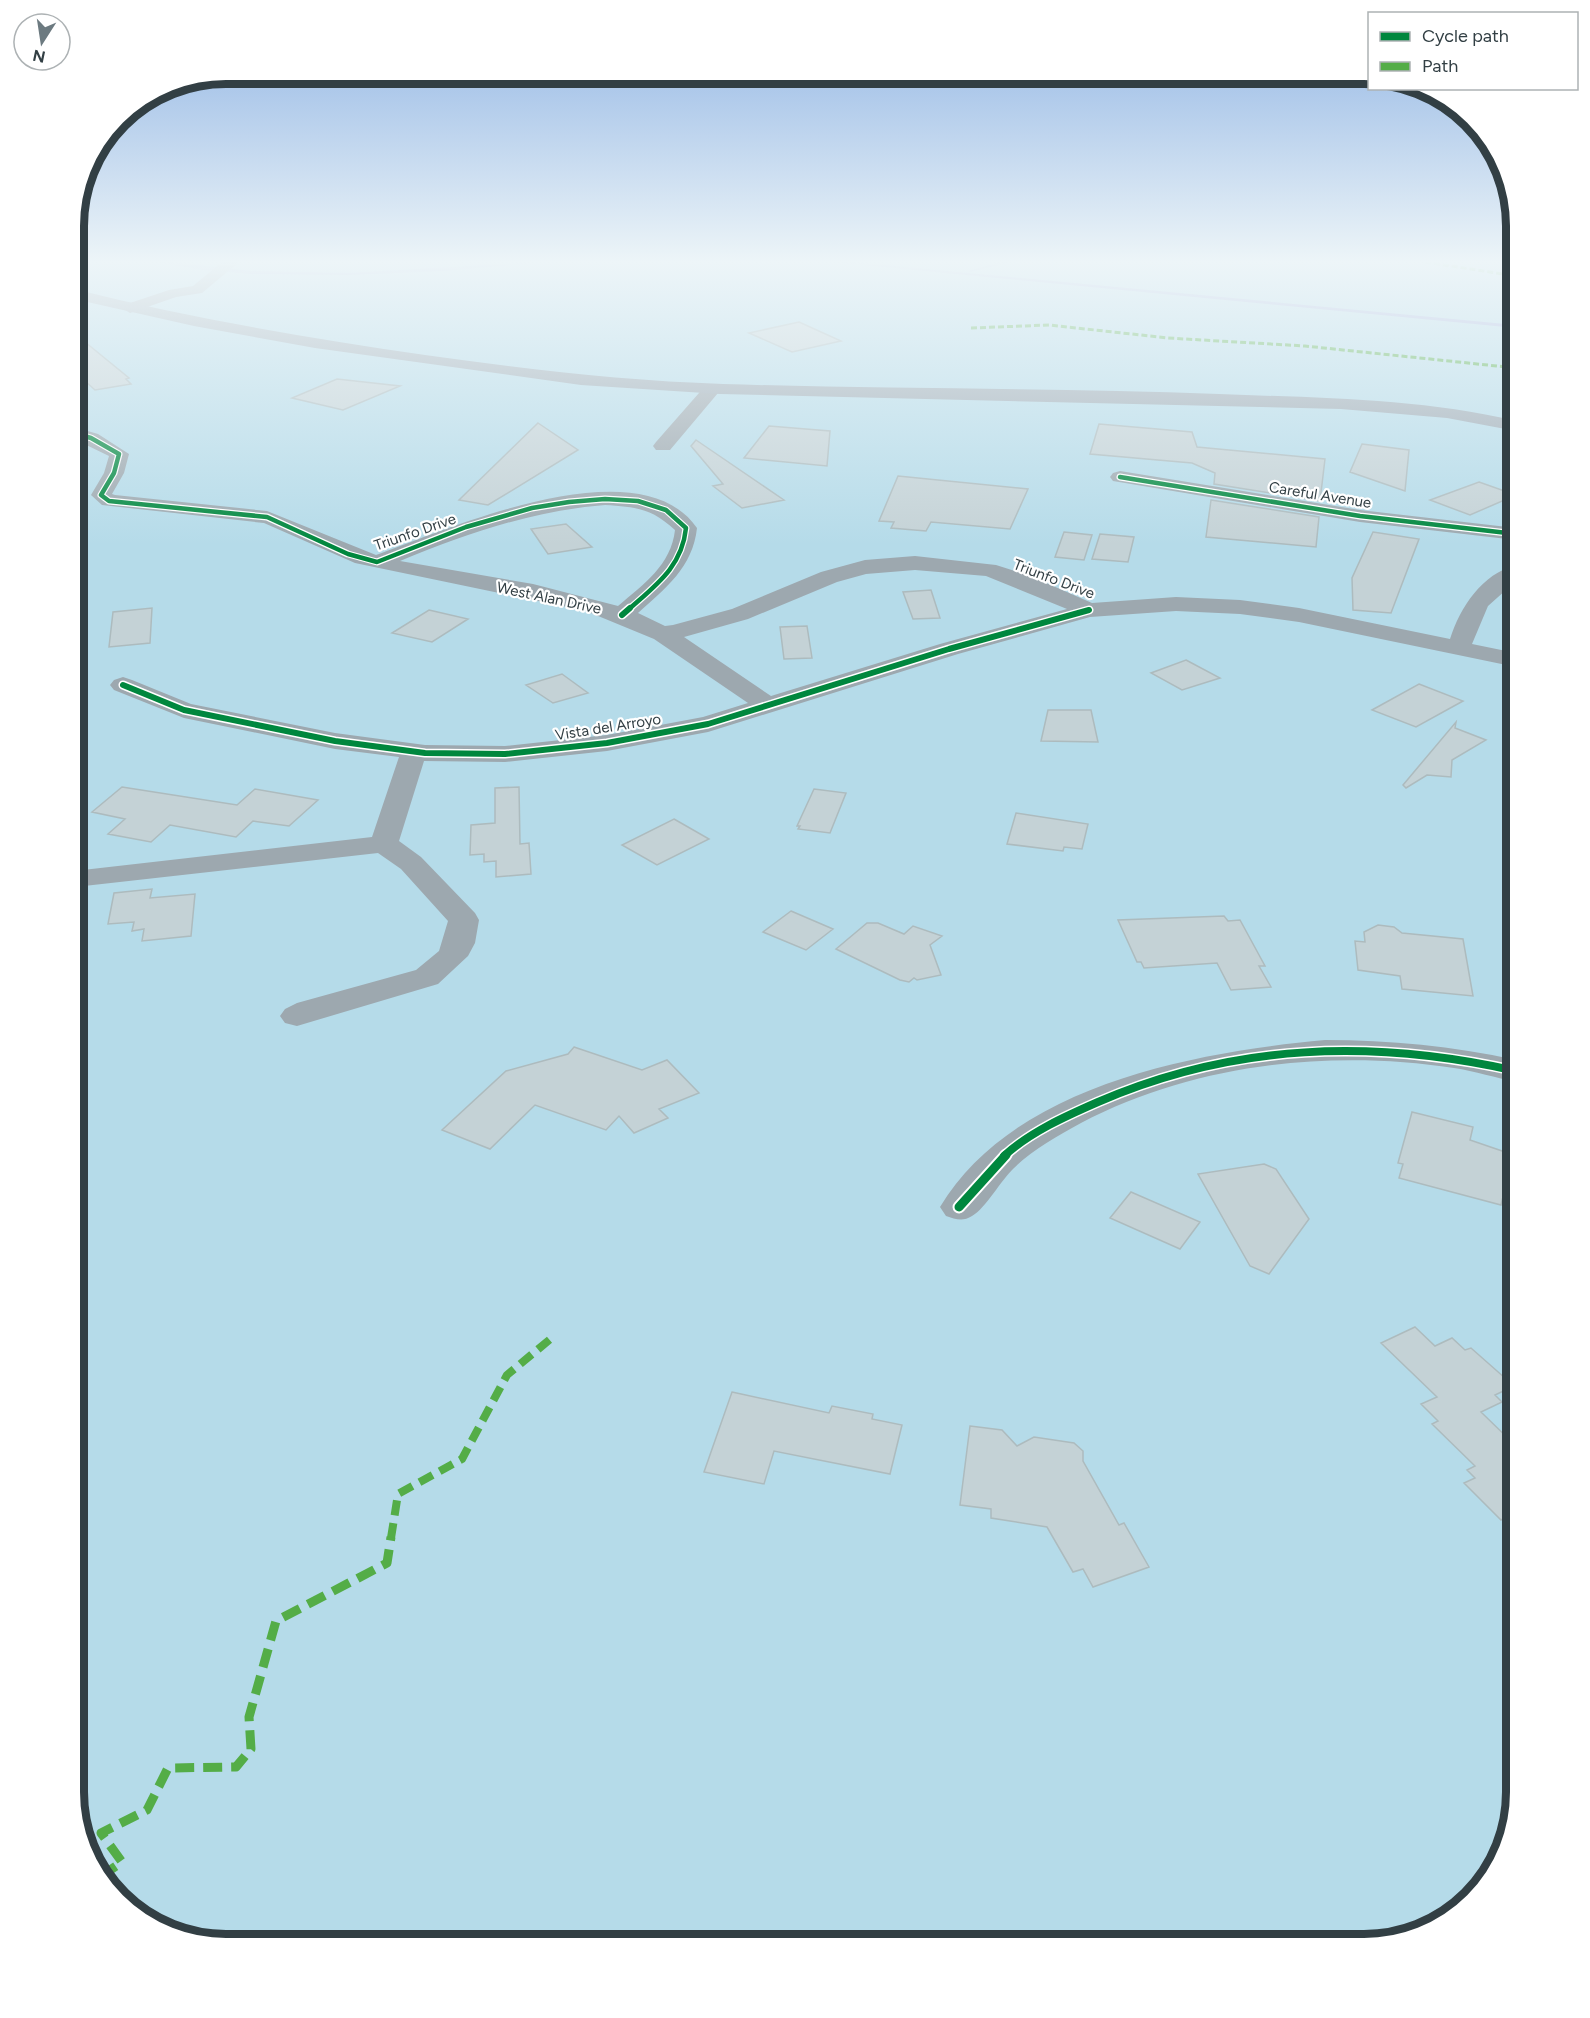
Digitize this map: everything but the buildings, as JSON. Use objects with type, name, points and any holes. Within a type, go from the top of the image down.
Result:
[{"type":"main road","points":[[401,356],[598,382],[712,389],[932,391],[1310,403],[1448,412],[1506,424]]},
{"type":"street","points":[[663,447],[712,389]]},
{"type":"street","name":"Triunfo Drive","points":[[84,436],[119,454],[114,472],[101,495],[109,501],[267,517],[286,522],[335,548],[377,562],[444,535],[515,513],[566,501],[595,498],[653,505],[678,517],[686,528],[684,547],[663,579],[622,615]]},
{"type":"street","name":"Careful Avenue","points":[[1120,477],[1360,516],[1506,533]]},
{"type":"street","name":"West Alan Drive","points":[[377,562],[555,597],[622,615],[661,634],[768,706]]},
{"type":"street","name":"Triunfo Drive","points":[[661,634],[740,614],[829,577],[865,567],[915,562],[988,570],[1020,580],[1089,609],[1176,604],[1240,607],[1299,615],[1506,658]]},
{"type":"street","points":[[1459,650],[1464,630],[1476,603],[1499,580],[1506,577]]},
{"type":"street","name":"Vista del Arroyo","points":[[123,685],[184,710],[227,721],[335,741],[414,751],[505,754],[607,743],[708,724],[949,649],[1089,609]]},
{"type":"street","points":[[384,844],[414,751]]},
{"type":"street","points":[[84,877],[384,844],[411,863],[464,920],[459,943],[452,956],[427,977],[309,1010],[297,1016]]},
{"type":"street","points":[[959,1207],[1014,1148],[1089,1105],[1181,1072],[1245,1059],[1320,1049],[1393,1051],[1446,1057],[1506,1069]]},
{"type":"shaded area","points":[[84,356],[1506,356],[1506,1792],[1505,1810],[1498,1838],[1482,1871],[1471,1886],[1458,1899],[1427,1919],[1392,1931],[1364,1934],[226,1934],[208,1933],[180,1926],[147,1910],[132,1899],[108,1871],[89,1829],[84,1792]]},
{"type":"marked path","points":[[1403,356],[1506,367]]},
{"type":"marked path","points":[[108,1871],[122,1862],[101,1833],[147,1810],[168,1768],[236,1767],[251,1749],[249,1717],[276,1621],[387,1563],[398,1494],[462,1459],[507,1375],[554,1336]]},
{"type":"cycle path","points":[[84,436],[119,454],[114,473],[101,495],[109,501],[267,517],[348,554],[377,562],[466,527],[532,508],[605,499],[638,501],[666,510],[686,528],[684,547],[663,579],[622,615]]},
{"type":"cycle path","points":[[1120,477],[1360,516],[1506,533]]},
{"type":"cycle path","points":[[123,685],[184,710],[335,741],[425,753],[505,754],[607,743],[708,724],[949,649],[1089,610]]},
{"type":"cycle path","points":[[959,1207],[1007,1153],[1069,1115],[1128,1089],[1192,1069],[1258,1056],[1325,1050],[1391,1051],[1455,1057],[1506,1069]]}]
